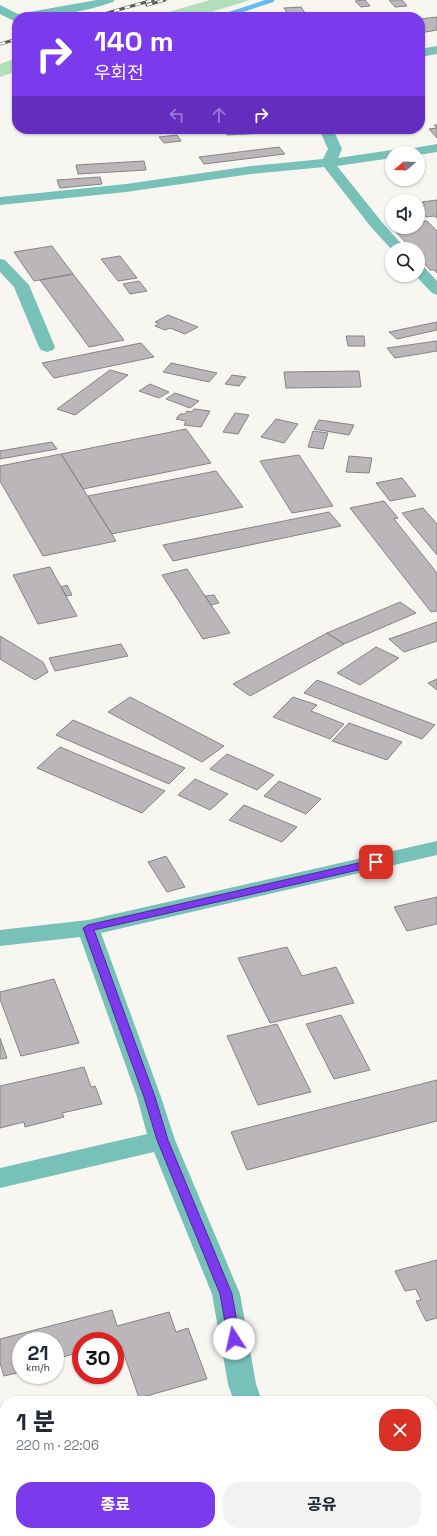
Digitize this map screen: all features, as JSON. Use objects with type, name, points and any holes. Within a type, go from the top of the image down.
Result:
[{"type":"street","points":[[54,12],[94,5],[109,0]]},
{"type":"street","points":[[2,5],[12,13]]},
{"type":"street","points":[[0,21],[12,19]]},
{"type":"street","points":[[425,52],[437,50]]},
{"type":"street","points":[[328,134],[335,149],[328,164]]},
{"type":"street","points":[[425,150],[437,148]]},
{"type":"street","points":[[0,201],[126,188],[251,170],[328,164],[385,155]]},
{"type":"street","points":[[328,164],[376,224],[393,242]]},
{"type":"street","points":[[0,263],[21,285],[46,346]]},
{"type":"street","points":[[425,276],[436,288]]},
{"type":"street","points":[[0,938],[88,928],[437,848]]},
{"type":"street","points":[[88,928],[149,1097],[162,1140],[226,1294],[242,1384],[246,1396]]},
{"type":"street","points":[[0,1178],[162,1140]]},
{"type":"green space","points":[[210,0],[250,0],[211,12],[168,12]]},
{"type":"green space","points":[[12,60],[12,73],[0,77],[0,64]]},
{"type":"building","points":[[365,0],[370,6],[361,7],[355,1]]},
{"type":"building","points":[[389,0],[402,0],[407,6],[395,7]]},
{"type":"building","points":[[301,7],[304,12],[286,12],[284,8]]},
{"type":"building","points":[[437,17],[437,30],[425,32],[425,18]]},
{"type":"building","points":[[437,128],[437,138],[429,129]]},
{"type":"building","points":[[177,135],[181,141],[164,143],[159,137]]},
{"type":"building","points":[[279,147],[285,154],[204,164],[199,157]]},
{"type":"building","points":[[144,161],[146,170],[78,174],[76,165]]},
{"type":"building","points":[[100,177],[102,184],[60,188],[57,180]]},
{"type":"building","points":[[437,200],[437,218],[434,216],[425,216],[425,202]]},
{"type":"building","points":[[425,221],[427,221],[437,231],[437,273],[434,270],[430,270],[425,264],[425,242],[405,242],[398,234],[425,234]]},
{"type":"building","points":[[52,246],[73,274],[34,281],[14,252]]},
{"type":"building","points":[[120,256],[137,278],[118,281],[101,259]]},
{"type":"building","points":[[73,274],[124,340],[89,347],[40,280]]},
{"type":"building","points":[[139,281],[147,291],[130,294],[123,284]]},
{"type":"building","points":[[168,315],[198,327],[185,334],[170,328],[165,330],[155,326],[159,323],[155,322]]},
{"type":"building","points":[[437,322],[437,330],[397,339],[389,332]]},
{"type":"building","points":[[346,336],[364,336],[365,346],[348,346]]},
{"type":"building","points":[[437,341],[437,351],[395,358],[387,348]]},
{"type":"building","points":[[141,343],[154,357],[54,378],[42,363]]},
{"type":"building","points":[[171,363],[217,373],[209,382],[163,372]]},
{"type":"building","points":[[110,370],[128,375],[75,415],[57,409]]},
{"type":"building","points":[[359,371],[361,387],[286,388],[284,372]]},
{"type":"building","points":[[232,375],[246,377],[239,386],[225,384]]},
{"type":"building","points":[[150,384],[169,392],[159,398],[139,391]]},
{"type":"building","points":[[175,393],[199,401],[190,408],[166,399]]},
{"type":"building","points":[[194,409],[210,411],[201,427],[184,425],[186,421],[176,419],[180,414],[185,414],[187,411],[192,412]]},
{"type":"building","points":[[235,413],[249,415],[238,434],[223,432]]},
{"type":"building","points":[[276,419],[298,424],[284,443],[261,437]]},
{"type":"building","points":[[319,420],[354,425],[349,435],[314,429]]},
{"type":"building","points":[[186,429],[211,463],[83,489],[61,454]]},
{"type":"building","points":[[313,431],[328,433],[323,449],[308,447]]},
{"type":"building","points":[[52,442],[57,449],[0,459],[0,451]]},
{"type":"building","points":[[61,454],[116,541],[43,556],[0,481],[0,466]]},
{"type":"building","points":[[299,455],[333,506],[292,513],[260,461]]},
{"type":"building","points":[[349,456],[372,458],[369,473],[346,472]]},
{"type":"building","points":[[216,471],[243,507],[112,534],[88,496]]},
{"type":"building","points":[[402,478],[416,496],[390,501],[376,483]]},
{"type":"building","points":[[384,501],[398,518],[394,519],[437,573],[437,611],[431,612],[350,508]]},
{"type":"building","points":[[423,508],[437,524],[437,555],[402,513]]},
{"type":"building","points":[[329,512],[341,526],[173,561],[163,545]]},
{"type":"building","points":[[50,567],[77,616],[38,624],[13,575]]},
{"type":"building","points":[[187,569],[230,633],[203,639],[162,575]]},
{"type":"building","points":[[67,585],[72,595],[66,596],[61,587]]},
{"type":"building","points":[[214,595],[219,603],[211,605],[205,596]]},
{"type":"building","points":[[400,602],[416,613],[344,644],[327,633]]},
{"type":"building","points":[[437,622],[437,641],[404,652],[389,639]]},
{"type":"building","points":[[327,633],[344,644],[250,696],[233,684]]},
{"type":"building","points":[[0,636],[43,662],[48,672],[35,680],[0,659]]},
{"type":"building","points":[[121,644],[128,656],[55,671],[49,658]]},
{"type":"building","points":[[376,647],[399,658],[360,685],[337,673]]},
{"type":"building","points":[[437,679],[437,690],[428,683]]},
{"type":"building","points":[[317,680],[435,725],[422,739],[304,693]]},
{"type":"building","points":[[130,697],[224,746],[202,762],[108,712]]},
{"type":"building","points":[[293,697],[317,705],[311,711],[344,724],[330,739],[273,717]]},
{"type":"building","points":[[73,720],[185,768],[169,784],[56,735]]},
{"type":"building","points":[[349,723],[402,742],[387,760],[332,741]]},
{"type":"building","points":[[60,747],[165,791],[142,813],[37,768]]},
{"type":"building","points":[[227,754],[274,775],[257,790],[210,769]]},
{"type":"building","points":[[195,779],[228,794],[210,810],[178,795]]},
{"type":"building","points":[[279,781],[321,799],[306,814],[264,796]]},
{"type":"building","points":[[244,805],[297,827],[282,842],[229,820]]},
{"type":"building","points":[[166,856],[185,887],[167,892],[148,862]]},
{"type":"building","points":[[437,897],[437,924],[407,931],[394,907]]},
{"type":"building","points":[[287,947],[302,976],[336,967],[354,1003],[270,1023],[238,958]]},
{"type":"building","points":[[54,979],[79,1043],[21,1056],[0,999],[0,992]]},
{"type":"building","points":[[341,1015],[370,1070],[334,1079],[306,1024]]},
{"type":"building","points":[[277,1024],[311,1092],[258,1105],[227,1036]]},
{"type":"building","points":[[0,1038],[7,1058],[0,1059]]},
{"type":"building","points":[[84,1067],[91,1087],[95,1086],[102,1104],[62,1113],[64,1117],[25,1127],[24,1122],[0,1128],[0,1086]]},
{"type":"building","points":[[437,1080],[437,1121],[247,1170],[231,1132]]},
{"type":"building","points":[[437,1260],[437,1318],[426,1321],[416,1301],[421,1300],[416,1289],[405,1291],[395,1271]]},
{"type":"building","points":[[112,1310],[117,1326],[169,1312],[176,1332],[188,1328],[207,1379],[146,1396],[138,1396],[124,1355],[124,1332],[72,1332],[72,1354],[64,1357],[64,1332],[27,1332]]},
{"type":"building","points":[[12,1336],[12,1374],[4,1376],[0,1363],[0,1339]]},
{"type":"waterway","points":[[236,12],[272,0]]},
{"type":"railway","points":[[111,12],[153,0]]},
{"type":"railway","points":[[147,5],[165,0]]},
{"type":"railway","points":[[0,44],[12,40]]},
{"type":"route","points":[[234,1339],[226,1294],[162,1140],[149,1097],[88,928],[376,862]]}]
